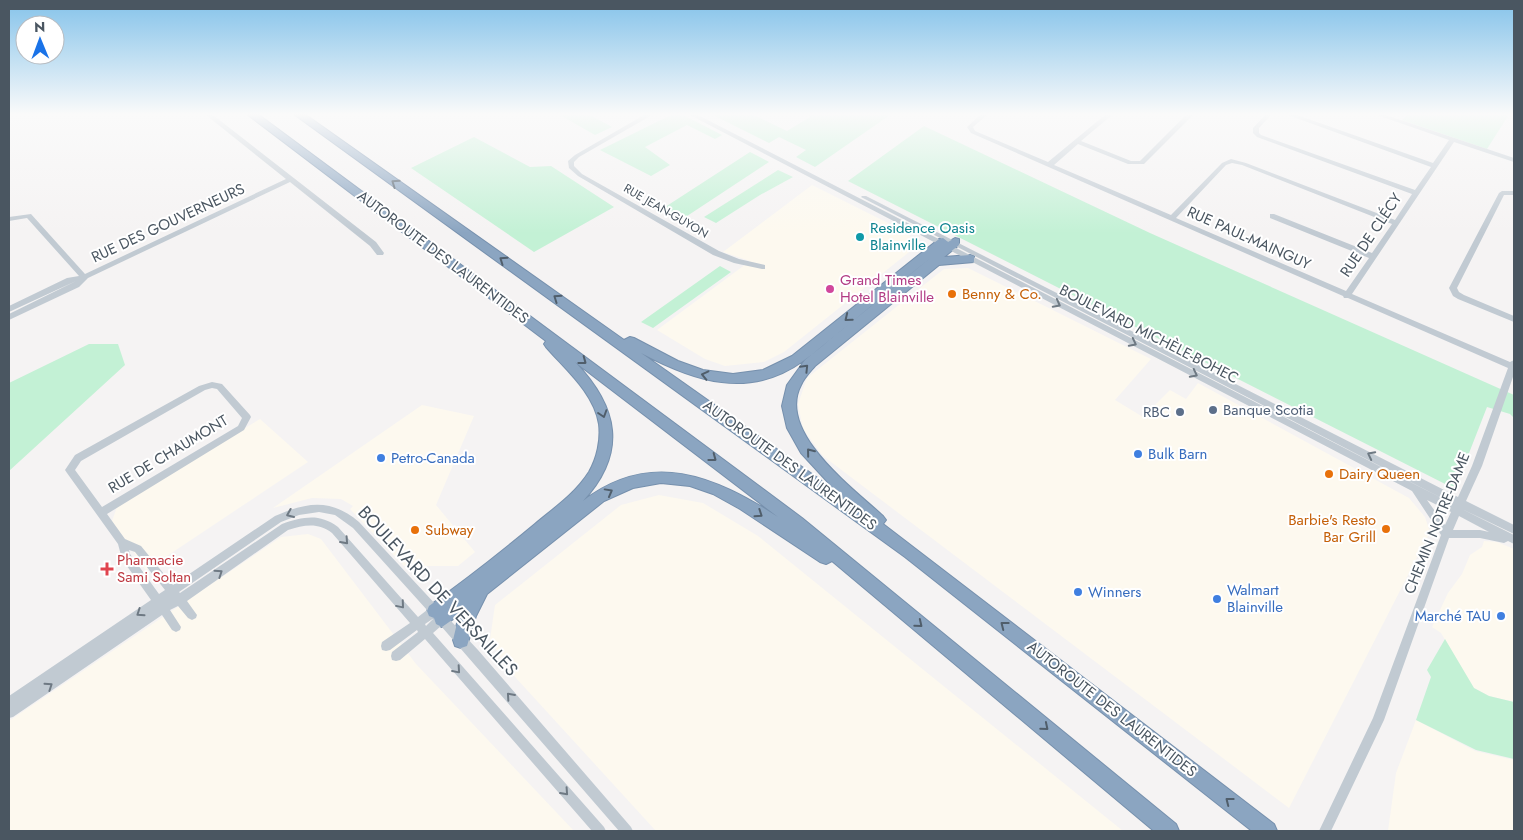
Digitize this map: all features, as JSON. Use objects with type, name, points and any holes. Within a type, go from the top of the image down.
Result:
[{"type":"highway","name":"AUTOROUTE DES LAURENTIDES","points":[[305,154],[734,474],[870,583],[1169,831]]},
{"type":"highway","name":"AUTOROUTE DES LAURENTIDES","points":[[355,154],[910,552],[1267,831]]},
{"type":"highway","points":[[588,320],[673,364],[696,373],[727,379],[759,376],[792,362],[948,243]]},
{"type":"highway","points":[[910,552],[806,448],[793,426],[789,399],[794,381],[810,363],[936,261],[948,243]]},
{"type":"highway","points":[[936,261],[970,259]]},
{"type":"highway","points":[[438,615],[570,504],[587,486],[602,461],[606,446],[606,429],[598,400],[583,380],[530,322]]},
{"type":"highway","points":[[438,615],[483,588],[606,493],[632,482],[665,476],[693,479],[723,491],[870,583]]},
{"type":"highway","points":[[461,640],[468,614],[483,588]]},
{"type":"street","points":[[258,154],[373,244],[380,253]]},
{"type":"street","name":"RUE JEAN-GUYON","points":[[580,154],[571,161],[571,167],[580,175],[716,253],[737,261],[762,267]]},
{"type":"street","name":"BOULEVARD MICHÈLE-BOHEC","points":[[770,154],[948,243],[1459,506],[1514,540]]},
{"type":"street","name":"RUE PAUL-MAINGUY","points":[[1024,154],[1347,296],[1514,366]]},
{"type":"street","points":[[1049,165],[1063,154]]},
{"type":"street","points":[[1108,154],[1130,163],[1142,163],[1151,154]]},
{"type":"street","points":[[1309,154],[1416,193]]},
{"type":"street","points":[[1402,154],[1435,166]]},
{"type":"street","name":"RUE DE CLÉCY","points":[[1347,296],[1443,154]]},
{"type":"street","points":[[1496,154],[1514,160]]},
{"type":"street","points":[[1171,219],[1224,164],[1231,162],[1244,164],[1397,223]]},
{"type":"street","name":"RUE DES GOUVERNEURS","points":[[9,317],[76,285],[84,278],[290,180]]},
{"type":"street","points":[[1514,194],[1502,193],[1453,288],[1456,294],[1461,297],[1514,319]]},
{"type":"street","points":[[9,219],[29,216],[84,278]]},
{"type":"street","points":[[1272,216],[1374,258]]},
{"type":"street","name":"BOULEVARD MICHÈLE-BOHEC","points":[[948,243],[970,259],[1414,488],[1514,530]]},
{"type":"street","name":"RUE DES GOUVERNEURS","points":[[9,309],[70,280],[84,278]]},
{"type":"street","name":"CHEMIN NOTRE-DAME","points":[[1325,831],[1378,720],[1446,534],[1477,466],[1514,366]]},
{"type":"street","name":"RUE DE CHAUMONT","points":[[100,512],[242,428],[247,417],[219,386],[212,385],[202,388],[78,458],[70,470],[100,512],[122,542],[126,556],[176,627]]},
{"type":"street","points":[[1414,488],[1432,511],[1446,534],[1480,534],[1514,540]]},
{"type":"street","name":"BOULEVARD DE VERSAILLES","points":[[9,713],[160,605],[172,591],[278,519],[301,510],[325,508],[342,513],[352,521],[461,640],[627,831]]},
{"type":"street","name":"BOULEVARD DE VERSAILLES","points":[[9,702],[160,605],[179,600],[281,529],[296,523],[315,521],[327,524],[335,530],[600,831]]},
{"type":"street","name":"RUE DE CHAUMONT","points":[[122,542],[138,549],[192,615]]},
{"type":"street","points":[[386,646],[417,624],[438,615]]},
{"type":"street","points":[[396,656],[425,634],[438,615]]},
{"type":"shaded area","points":[[812,185],[906,232],[914,240],[913,249],[784,352],[764,362],[725,366],[705,359],[657,330],[750,261],[723,252]]},
{"type":"shaded area","points":[[968,268],[1151,359],[1115,400],[1143,417],[1170,390],[1186,399],[1198,383],[1409,498],[1425,517],[1430,532],[1289,808],[823,456],[803,429],[798,404],[807,378],[944,269]]},
{"type":"shaded area","points":[[422,405],[474,416],[436,505],[475,552],[458,566],[404,566],[350,509],[353,506],[341,499],[312,498],[273,508]]},
{"type":"shaded area","points":[[260,419],[308,462],[146,570],[112,521],[117,507],[124,500]]},
{"type":"shaded area","points":[[659,495],[703,503],[758,536],[1123,831],[656,831],[506,667],[490,639],[495,605],[621,505]]},
{"type":"shaded area","points":[[308,534],[321,539],[416,664],[574,831],[9,831],[9,721],[281,537]]},
{"type":"shaded area","points":[[1484,541],[1497,542],[1514,549],[1514,702],[1489,696],[1474,688],[1441,633],[1432,627],[1448,593],[1462,574],[1470,555],[1482,547]]},
{"type":"shaded area","points":[[1416,720],[1475,751],[1514,760],[1514,831],[1388,831],[1396,773]]},
{"type":"green space","points":[[439,154],[506,154],[530,167],[551,166],[614,207],[534,252],[411,168]]},
{"type":"green space","points":[[608,154],[655,154],[670,165],[651,176]]},
{"type":"green space","points":[[747,154],[754,154],[769,162],[681,220],[662,209]]},
{"type":"green space","points":[[800,154],[833,154],[815,167],[796,157]]},
{"type":"green space","points":[[885,154],[984,154],[1150,233],[1514,395],[1514,418],[1510,414],[1487,407],[1455,489],[848,181]]},
{"type":"green space","points":[[778,170],[793,177],[716,223],[704,217]]},
{"type":"green space","points":[[720,266],[731,272],[653,328],[641,322]]},
{"type":"green space","points":[[89,344],[118,344],[125,365],[9,471],[9,383]]},
{"type":"green space","points":[[1445,639],[1474,688],[1489,696],[1514,702],[1514,759],[1476,750],[1416,720],[1431,677],[1427,670]]},
{"type":"place","name":"Residence Oasis Blainville","points":[[860,237]]},
{"type":"place","name":"Grand Times Hotel Blainville","points":[[830,289]]},
{"type":"place","name":"Benny & Co.","points":[[952,294]]},
{"type":"place","name":"Banque Scotia","points":[[1213,410]]},
{"type":"place","name":"RBC","points":[[1180,412]]},
{"type":"place","name":"Bulk Barn","points":[[1138,454]]},
{"type":"place","name":"Petro-Canada","points":[[381,458]]},
{"type":"place","name":"Dairy Queen","points":[[1329,474]]},
{"type":"place","name":"Barbie's Resto Bar Grill","points":[[1386,529]]},
{"type":"place","name":"Subway","points":[[415,530]]},
{"type":"place","name":"Pharmacie Sami Soltan","points":[[107,569]]},
{"type":"place","name":"Winners","points":[[1078,592]]},
{"type":"place","name":"Walmart Blainville","points":[[1217,599]]},
{"type":"place","name":"Marché TAU","points":[[1501,616]]}]
